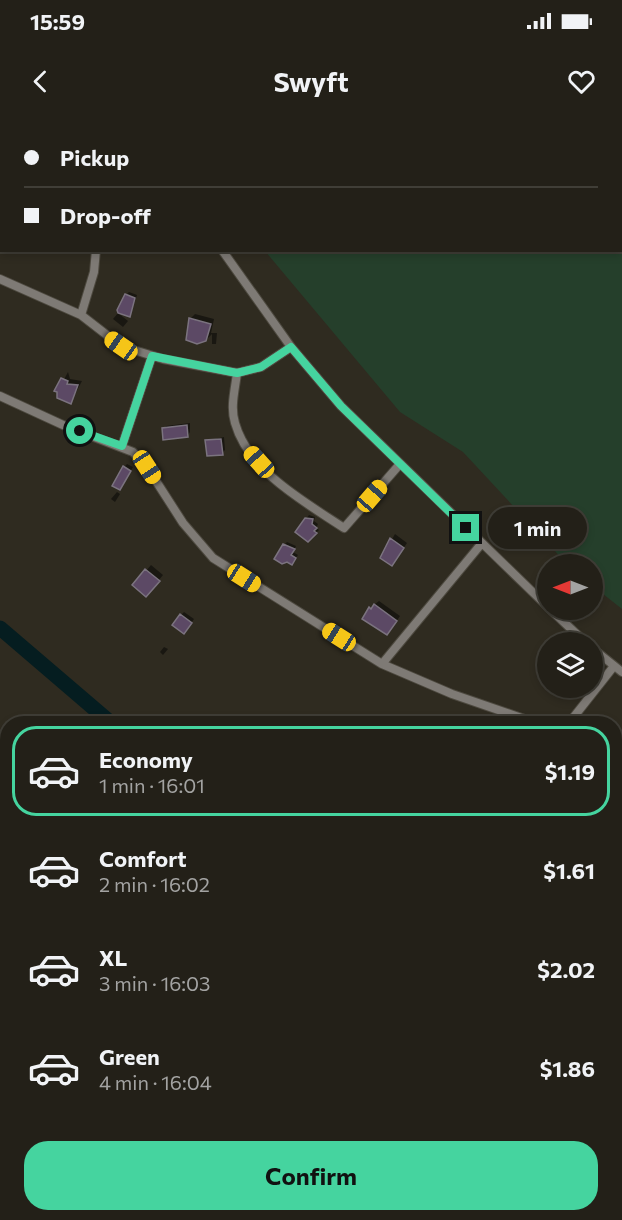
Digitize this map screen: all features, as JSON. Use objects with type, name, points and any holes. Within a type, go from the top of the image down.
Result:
[{"type":"street","points":[[81,315],[94,272],[96,252]]},
{"type":"street","points":[[223,252],[291,347],[341,406],[537,596]]},
{"type":"street","points":[[0,279],[81,315],[121,346],[152,356],[237,373],[261,367],[291,347]]},
{"type":"street","points":[[122,446],[152,356]]},
{"type":"street","points":[[237,373],[232,407],[236,424],[249,450],[270,474],[344,528],[400,464]]},
{"type":"street","points":[[0,396],[63,425],[133,452],[147,467],[183,524],[213,558],[382,664],[504,716]]},
{"type":"street","points":[[382,664],[482,543]]},
{"type":"street","points":[[562,620],[574,632]]},
{"type":"street","points":[[603,657],[622,672]]},
{"type":"street","points":[[575,716],[614,666]]},
{"type":"green space","points":[[266,252],[622,252],[622,609],[603,594],[603,554],[558,554],[463,452],[400,412]]},
{"type":"building","points":[[125,294],[135,298],[130,317],[118,313],[117,310]]},
{"type":"building","points":[[189,318],[211,324],[206,341],[197,344],[186,340]]},
{"type":"building","points":[[61,378],[68,381],[67,384],[78,385],[71,404],[57,398],[57,392],[54,391]]},
{"type":"building","points":[[187,425],[188,437],[163,440],[162,428]]},
{"type":"building","points":[[221,439],[223,455],[207,456],[205,440]]},
{"type":"building","points":[[123,466],[131,471],[120,490],[112,486]]},
{"type":"building","points":[[305,518],[313,519],[312,524],[317,528],[314,531],[317,533],[308,542],[295,532]]},
{"type":"building","points":[[390,538],[404,548],[392,566],[380,558]]},
{"type":"building","points":[[283,544],[295,549],[291,555],[296,558],[292,565],[287,562],[282,564],[274,559]]},
{"type":"building","points":[[145,569],[160,581],[146,597],[132,585]]},
{"type":"building","points":[[374,604],[397,621],[387,635],[362,619],[369,607],[371,609]]},
{"type":"building","points":[[180,614],[192,623],[184,634],[172,625]]},
{"type":"waterway","points":[[0,628],[103,716]]},
{"type":"route","points":[[80,431],[122,446],[152,356],[237,373],[261,367],[291,347],[341,406],[466,528]]}]
